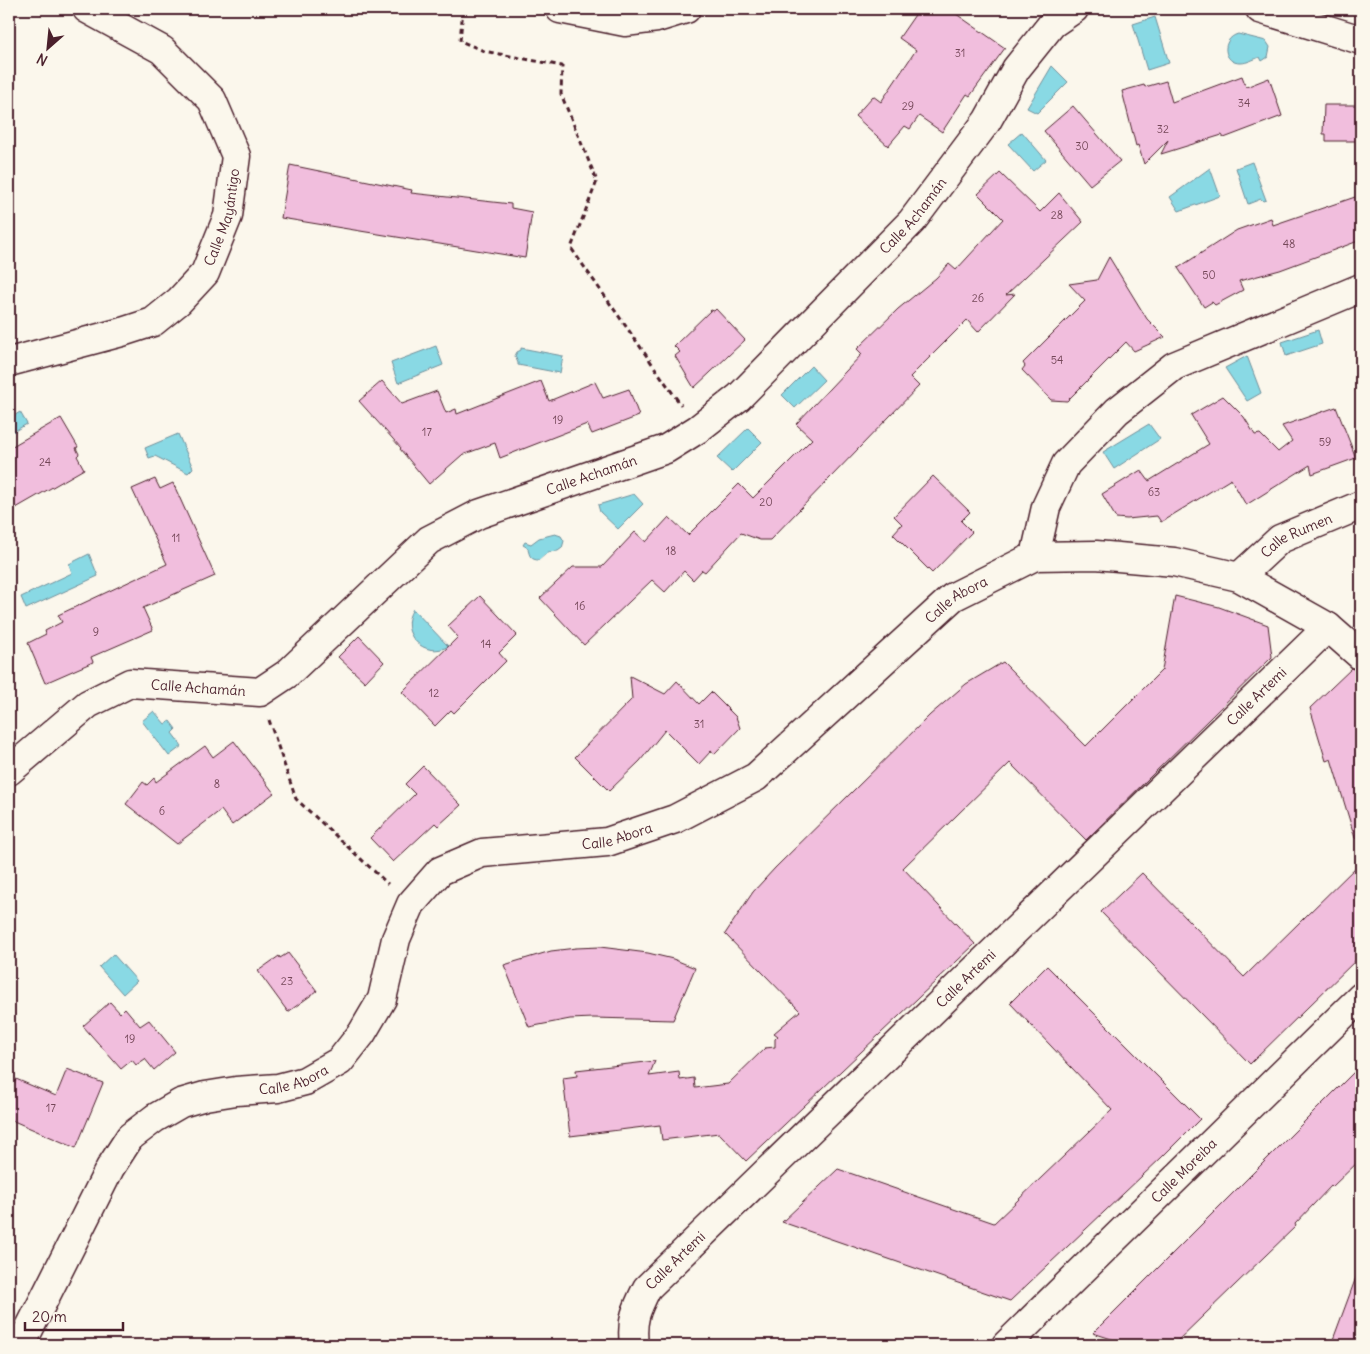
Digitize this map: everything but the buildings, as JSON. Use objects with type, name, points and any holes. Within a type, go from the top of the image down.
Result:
[{"type":"street","name":"Calle Mayántigo","points":[[9,362],[154,322],[206,273],[228,216],[236,156],[212,100],[162,50],[87,9]]},
{"type":"street","points":[[560,9],[625,22],[657,18],[686,9]]},
{"type":"street","name":"Calle Achamán","points":[[9,771],[88,704],[130,683],[260,692],[287,674],[429,540],[479,514],[666,449],[698,429],[739,397],[912,221],[987,121],[1016,69],[1052,24],[1074,9]]},
{"type":"street","points":[[1260,9],[1361,40]]},
{"type":"street","points":[[1035,556],[1046,507],[1066,464],[1117,411],[1174,366],[1361,288]]},
{"type":"street","name":"Calle Rumen","points":[[1239,577],[1280,539],[1361,505]]},
{"type":"street","name":"Calle Abora","points":[[20,1331],[110,1168],[130,1137],[155,1118],[181,1103],[205,1096],[236,1091],[278,1088],[305,1082],[340,1061],[362,1033],[382,999],[396,939],[411,904],[440,872],[482,853],[607,842],[675,819],[756,777],[953,597],[1035,556],[1096,555],[1174,562],[1239,577],[1328,627],[1361,656]]},
{"type":"street","name":"Calle Artemi","points":[[634,1345],[632,1329],[636,1309],[647,1288],[1328,627]]},
{"type":"street","name":"Calle Moreiba","points":[[1006,1345],[1361,997]]},
{"type":"path","points":[[464,9],[460,41],[484,51],[562,66],[561,94],[597,181],[571,248],[698,429]]},
{"type":"path","points":[[260,692],[296,799],[411,904]]},
{"type":"water","points":[[1155,17],[1169,63],[1147,70],[1133,24]]},
{"type":"water","points":[[1238,34],[1266,41],[1270,47],[1268,57],[1262,61],[1260,57],[1241,63],[1230,60],[1227,56],[1226,46],[1232,37]]},
{"type":"water","points":[[1052,66],[1068,82],[1037,113],[1027,108]]},
{"type":"water","points":[[1022,132],[1046,160],[1033,171],[1008,144]]},
{"type":"water","points":[[1252,162],[1266,200],[1263,201],[1261,199],[1248,204],[1236,168]]},
{"type":"water","points":[[1210,168],[1220,196],[1179,211],[1170,197]]},
{"type":"water","points":[[1318,330],[1322,344],[1286,356],[1282,342]]},
{"type":"water","points":[[436,346],[443,365],[398,383],[391,363]]},
{"type":"water","points":[[521,348],[563,356],[560,373],[518,365],[515,356]]},
{"type":"water","points":[[1247,356],[1261,393],[1247,401],[1225,368]]},
{"type":"water","points":[[811,366],[824,380],[795,408],[782,395]]},
{"type":"water","points":[[20,412],[27,424],[9,434],[9,419]]},
{"type":"water","points":[[1149,424],[1160,439],[1114,469],[1103,452]]},
{"type":"water","points":[[748,428],[762,442],[732,472],[717,458]]},
{"type":"water","points":[[178,434],[193,468],[188,473],[155,456],[149,458],[145,448]]},
{"type":"water","points":[[634,494],[643,504],[618,529],[600,512],[598,505]]},
{"type":"water","points":[[555,534],[561,536],[564,541],[562,548],[558,551],[548,552],[539,560],[532,558],[528,548],[523,545],[525,542],[531,544],[539,538]]},
{"type":"water","points":[[89,554],[98,576],[26,609],[21,597],[72,573],[69,564]]},
{"type":"water","points":[[413,609],[449,646],[431,649],[423,647],[416,642],[408,627]]},
{"type":"water","points":[[154,711],[165,724],[170,721],[176,729],[172,733],[182,746],[169,756],[142,721]]},
{"type":"water","points":[[113,954],[137,981],[123,994],[99,967]]}]
